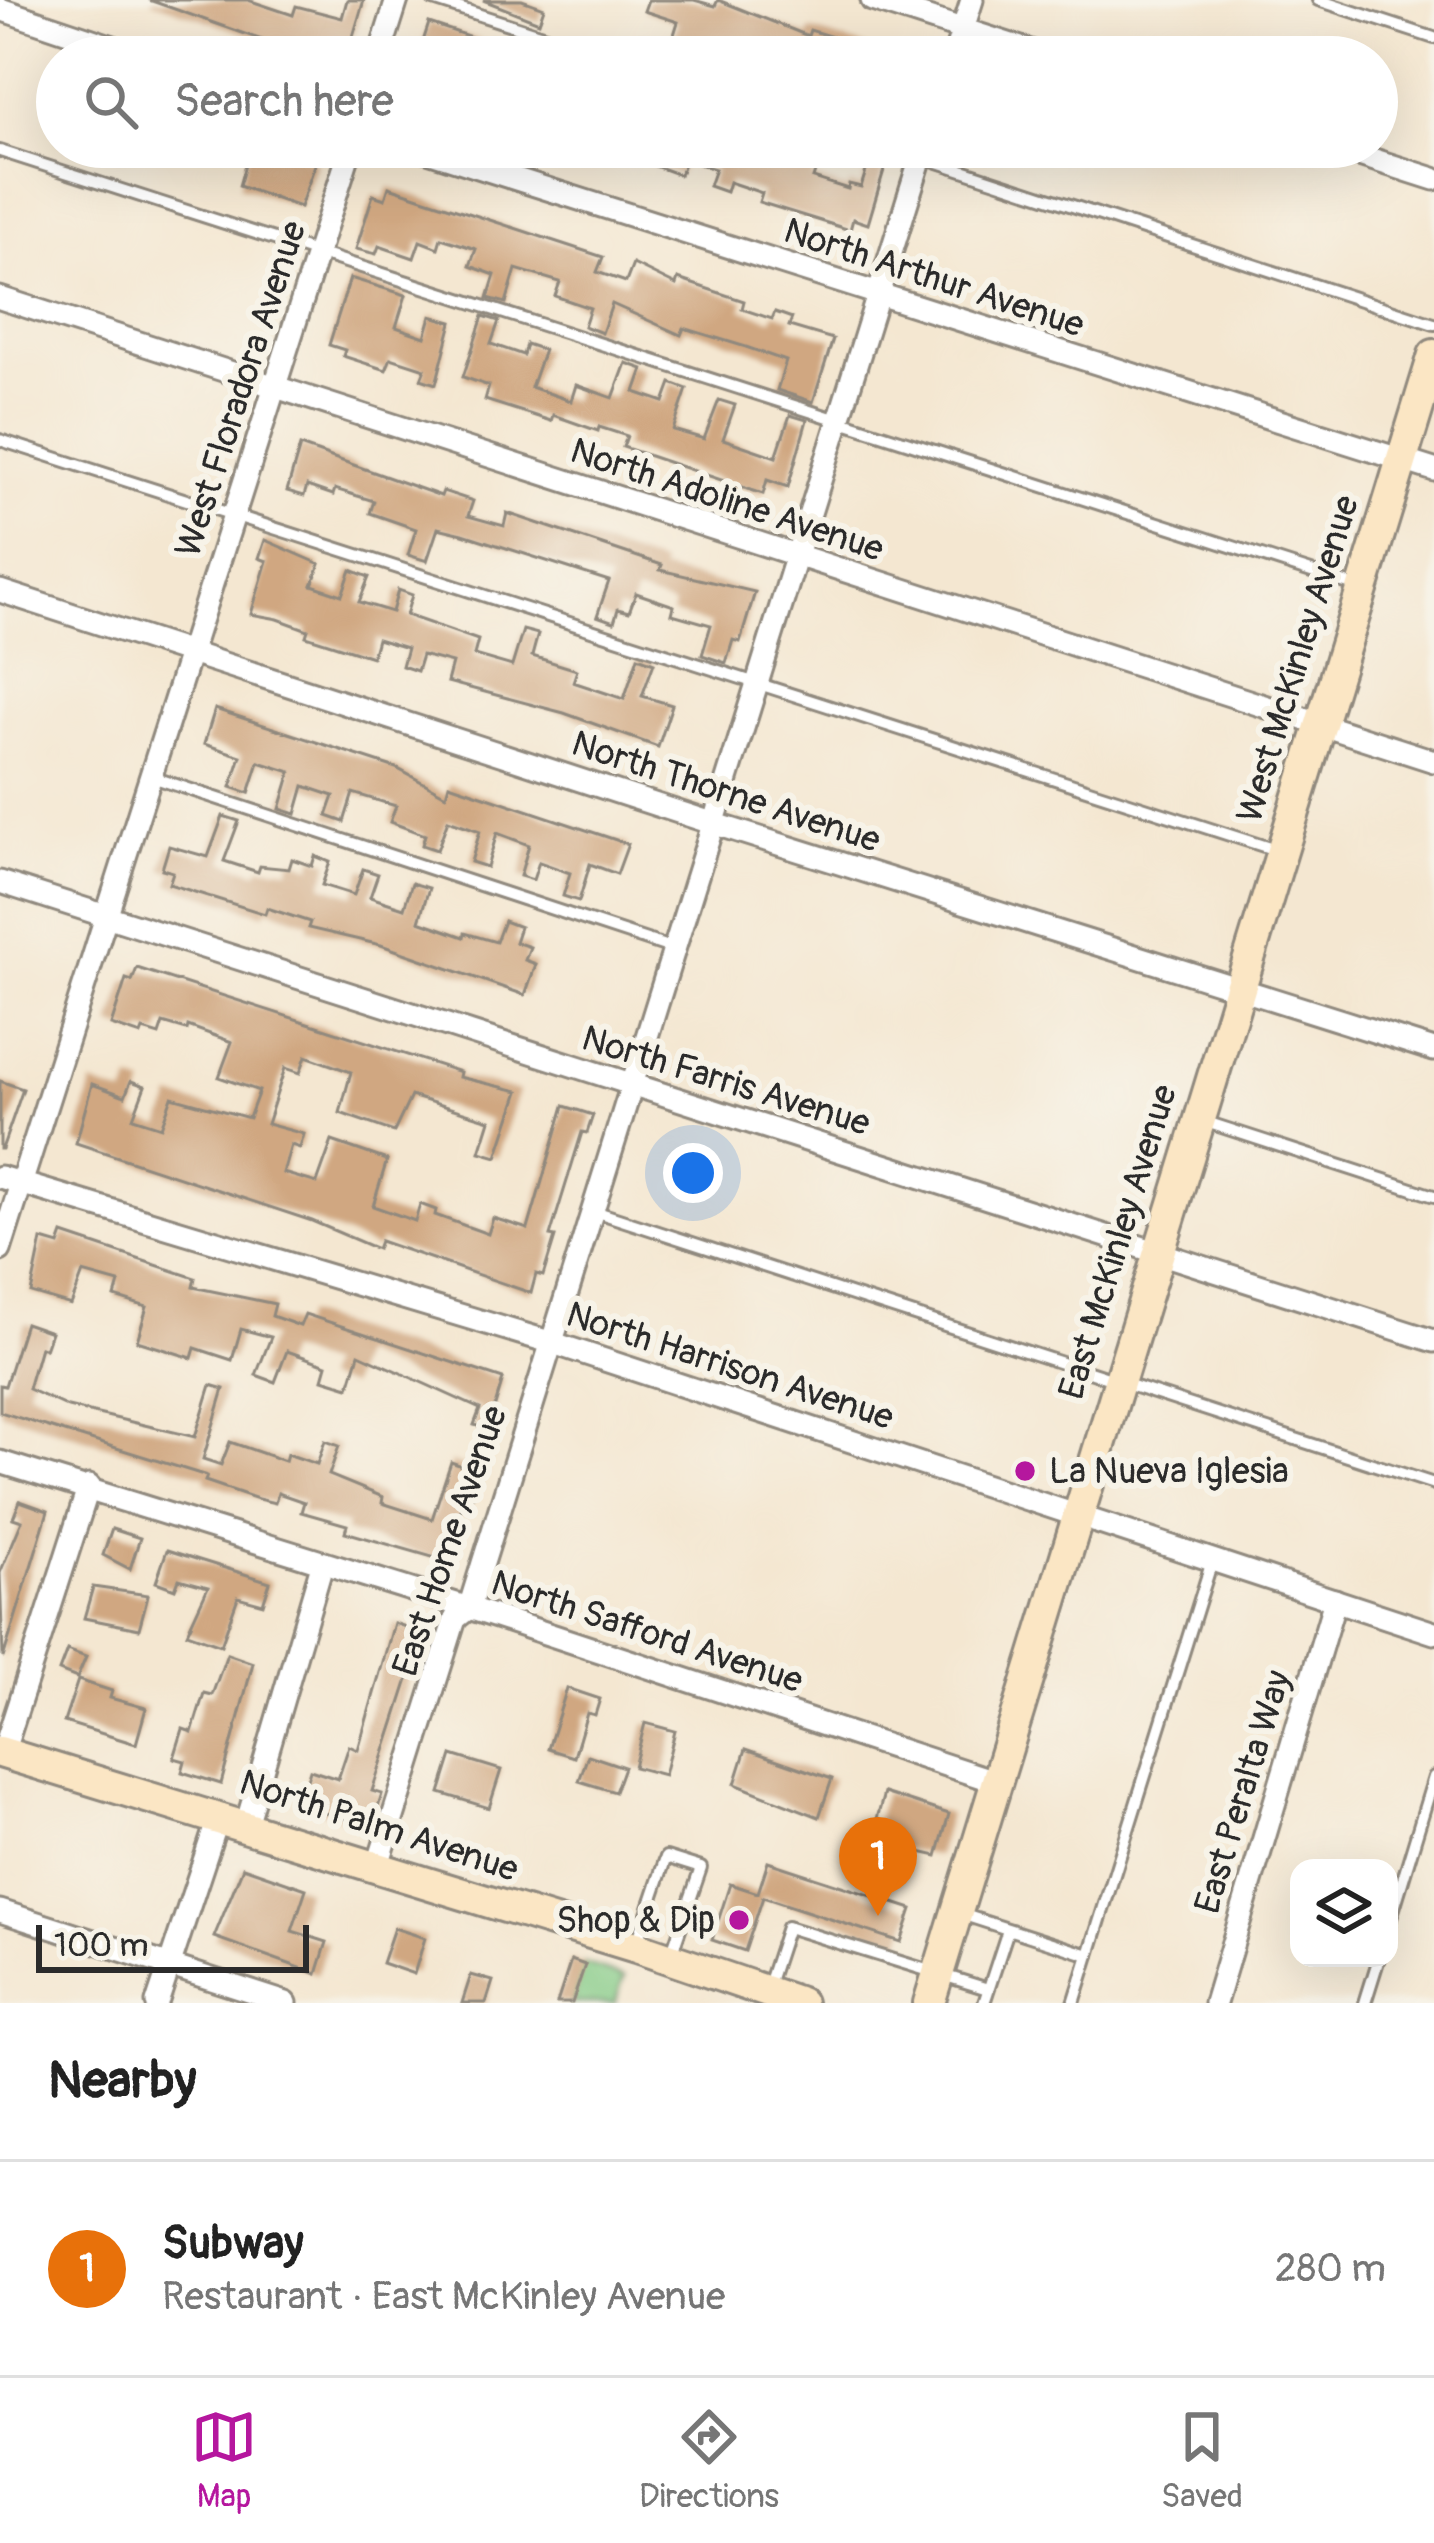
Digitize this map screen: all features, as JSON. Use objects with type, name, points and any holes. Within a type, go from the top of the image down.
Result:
[{"type":"main road","name":"West McKinley Avenue","points":[[1237,987],[1434,355]]},
{"type":"main road","name":"East McKinley Avenue","points":[[933,1989],[1237,987]]},
{"type":"main road","name":"North Palm Avenue","points":[[2,1752],[636,1947],[765,1997],[800,2003]]},
{"type":"street","points":[[386,36],[398,0]]},
{"type":"street","points":[[872,0],[984,36]]},
{"type":"street","points":[[960,36],[972,0]]},
{"type":"street","points":[[0,9],[80,36]]},
{"type":"street","points":[[1398,167],[1434,179]]},
{"type":"street","name":"West Floradora Avenue","points":[[0,1250],[10,1180],[279,388],[345,168]]},
{"type":"street","name":"North Arthur Avenue","points":[[481,168],[1434,470]]},
{"type":"street","name":"East Home Avenue","points":[[376,1868],[455,1619],[469,1608],[918,168]]},
{"type":"street","name":"North Adoline Avenue","points":[[0,298],[1434,761]]},
{"type":"street","name":"North Thorne Avenue","points":[[0,591],[712,823],[1434,1050]]},
{"type":"street","name":"North Farris Avenue","points":[[0,882],[632,1088],[1156,1248],[1434,1341]]},
{"type":"street","name":"North Harrison Avenue","points":[[10,1180],[553,1343],[1078,1512],[1434,1633]]},
{"type":"street","name":"North Safford Avenue","points":[[0,1462],[469,1608],[997,1782]]},
{"type":"street","points":[[2,1752],[88,1486]]},
{"type":"street","points":[[157,2003],[232,1820],[322,1564]]},
{"type":"street","name":"East Peralta Way","points":[[1215,2003],[1335,1600]]},
{"type":"street","points":[[0,1911],[286,2003]]},
{"type":"lane","points":[[433,0],[545,36]]},
{"type":"lane","points":[[1318,0],[1434,38]]},
{"type":"lane","points":[[0,151],[36,162]]},
{"type":"lane","points":[[54,168],[1361,588]]},
{"type":"lane","points":[[971,168],[1434,324]]},
{"type":"lane","points":[[0,440],[1280,851]]},
{"type":"lane","points":[[149,776],[674,949]]},
{"type":"lane","points":[[1196,1119],[1434,1196]]},
{"type":"lane","points":[[591,1210],[1434,1484]]},
{"type":"lane","points":[[1074,2003],[1213,1558]]},
{"type":"lane","points":[[1398,1895],[1434,1777]]},
{"type":"lane","points":[[636,1947],[667,1857],[701,1868],[670,1958]]},
{"type":"lane","points":[[957,1912],[1090,1955]]},
{"type":"lane","points":[[765,1997],[788,1927],[933,1989],[988,1989]]},
{"type":"lane","points":[[984,2003],[1008,1930]]},
{"type":"lane","points":[[1365,2003],[1376,1967]]},
{"type":"green space","points":[[584,1964],[624,1977],[615,2003],[572,2003]]},
{"type":"building","points":[[149,0],[248,0],[293,15],[296,6],[342,18],[347,0],[364,0],[353,36],[251,36]]},
{"type":"building","points":[[483,0],[522,0],[544,8],[539,22]]},
{"type":"building","points":[[648,0],[694,0],[715,6],[718,0],[808,36],[674,36],[678,22],[644,11]]},
{"type":"building","points":[[429,23],[468,36],[425,36]]},
{"type":"building","points":[[244,168],[314,168],[300,207],[239,186]]},
{"type":"building","points":[[816,168],[813,178],[848,189],[849,184],[861,187],[867,168],[885,168],[868,224],[853,219],[850,230],[759,202],[762,193],[729,182],[726,192],[709,186],[715,169]]},
{"type":"building","points":[[389,187],[603,257],[597,272],[626,282],[633,264],[676,285],[678,279],[744,301],[742,309],[772,319],[775,312],[792,318],[789,326],[833,339],[813,402],[777,390],[786,361],[746,347],[684,328],[681,335],[612,304],[602,333],[584,326],[590,308],[555,296],[560,282],[516,269],[506,303],[488,298],[495,275],[470,266],[476,249],[441,238],[438,248],[420,241],[414,258],[379,246],[376,254],[356,249],[373,195],[385,199]]},
{"type":"building","points":[[350,278],[406,295],[396,327],[425,337],[431,316],[452,322],[436,384],[421,379],[425,369],[391,358],[386,370],[343,356],[345,350],[329,345]]},
{"type":"building","points":[[483,316],[499,321],[491,344],[523,355],[526,344],[544,350],[531,387],[571,401],[576,385],[613,398],[626,363],[643,369],[635,392],[664,402],[671,383],[687,389],[673,430],[704,439],[719,400],[735,405],[723,439],[776,457],[790,415],[807,420],[788,487],[767,480],[763,494],[623,447],[627,436],[553,415],[551,421],[485,400],[489,386],[463,377]]},
{"type":"building","points":[[300,446],[441,496],[443,491],[473,501],[468,516],[504,526],[507,513],[662,565],[660,570],[755,592],[740,642],[733,640],[726,663],[702,655],[711,625],[672,614],[674,606],[636,593],[629,612],[618,609],[614,622],[597,616],[609,581],[463,534],[438,528],[427,561],[408,555],[416,529],[370,513],[374,501],[335,489],[333,495],[307,486],[304,496],[287,491]]},
{"type":"building","points":[[265,540],[320,564],[312,585],[342,595],[351,570],[369,577],[359,602],[392,612],[398,590],[412,595],[406,615],[478,640],[474,655],[512,666],[523,630],[538,634],[532,656],[577,670],[573,682],[624,699],[638,657],[654,663],[642,696],[672,705],[658,747],[564,713],[447,682],[452,663],[422,655],[417,671],[402,666],[407,648],[377,639],[372,657],[306,636],[308,630],[278,619],[251,614],[267,561],[259,558]]},
{"type":"building","points":[[215,709],[396,768],[446,795],[449,784],[628,844],[617,874],[590,864],[579,901],[563,896],[570,873],[539,862],[533,880],[520,876],[529,845],[497,833],[487,867],[471,862],[480,831],[448,820],[437,850],[422,845],[425,835],[390,822],[396,806],[353,793],[344,822],[327,816],[334,796],[304,786],[296,814],[280,809],[291,772],[259,762],[249,793],[231,787],[241,756],[204,744]]},
{"type":"building","points":[[223,816],[239,821],[224,861],[258,872],[260,866],[289,869],[292,859],[312,866],[315,856],[330,862],[322,885],[354,895],[363,869],[378,874],[370,897],[404,908],[412,883],[429,888],[419,921],[464,937],[465,933],[496,942],[504,921],[520,927],[515,942],[530,947],[525,960],[536,964],[525,995],[381,945],[308,928],[310,922],[267,908],[265,914],[169,884],[173,872],[162,869],[169,846],[208,857]]},
{"type":"building","points":[[137,968],[460,1072],[459,1077],[519,1091],[497,1157],[480,1152],[490,1120],[411,1096],[394,1132],[340,1113],[351,1072],[306,1056],[300,1073],[285,1068],[267,1124],[304,1134],[300,1148],[291,1145],[283,1173],[317,1183],[332,1141],[387,1160],[373,1206],[415,1221],[420,1204],[436,1210],[435,1215],[488,1234],[493,1218],[528,1229],[564,1106],[593,1115],[587,1133],[582,1132],[550,1236],[555,1237],[543,1276],[536,1274],[531,1293],[380,1241],[377,1249],[312,1221],[76,1143],[92,1084],[125,1096],[131,1081],[145,1086],[133,1118],[161,1127],[172,1097],[249,1118],[259,1091],[219,1077],[232,1042],[188,1026],[187,1030],[163,1023],[159,1035],[143,1030],[141,1035],[111,1025],[126,979],[132,981]]},
{"type":"building","points":[[0,1081],[23,1089],[2,1149],[0,1149]]},
{"type":"building","points":[[63,1234],[195,1278],[193,1287],[275,1304],[272,1316],[300,1326],[305,1314],[503,1379],[488,1429],[474,1425],[480,1409],[359,1354],[349,1387],[323,1379],[327,1365],[287,1351],[275,1382],[256,1375],[271,1337],[241,1329],[232,1360],[195,1348],[192,1358],[137,1341],[147,1307],[115,1297],[119,1283],[83,1273],[71,1305],[31,1293],[42,1240],[59,1245]]},
{"type":"building","points":[[25,1323],[51,1332],[45,1349],[40,1347],[28,1389],[68,1407],[195,1437],[211,1385],[224,1389],[203,1459],[221,1465],[230,1442],[285,1461],[287,1454],[317,1464],[325,1441],[339,1446],[329,1475],[383,1497],[382,1503],[432,1519],[451,1462],[481,1473],[473,1496],[466,1494],[455,1527],[463,1529],[453,1563],[345,1532],[347,1525],[301,1512],[304,1502],[278,1493],[275,1503],[258,1499],[205,1481],[207,1476],[0,1412],[0,1385],[5,1386]]},
{"type":"building","points":[[20,1501],[48,1511],[3,1658],[0,1573],[22,1521],[13,1518]]},
{"type":"building","points":[[112,1529],[140,1538],[130,1569],[103,1555]]},
{"type":"building","points":[[167,1550],[270,1582],[263,1604],[238,1597],[221,1645],[187,1633],[208,1587],[179,1579],[175,1589],[156,1582]]},
{"type":"building","points":[[93,1587],[148,1595],[139,1629],[84,1618]]},
{"type":"building","points":[[394,1623],[423,1633],[372,1791],[382,1794],[372,1828],[299,1805],[310,1770],[338,1779],[349,1746],[358,1750]]},
{"type":"building","points":[[67,1650],[86,1657],[77,1678],[59,1671]]},
{"type":"building","points":[[227,1654],[253,1663],[221,1784],[182,1772],[185,1761],[174,1758],[183,1729],[192,1732],[204,1693],[212,1695]]},
{"type":"building","points":[[78,1680],[112,1691],[110,1698],[146,1708],[136,1744],[64,1722]]},
{"type":"building","points":[[567,1688],[600,1699],[595,1715],[587,1713],[574,1757],[548,1749]]},
{"type":"building","points":[[645,1723],[675,1731],[664,1775],[634,1767]]},
{"type":"building","points":[[746,1749],[832,1779],[819,1817],[735,1784]]},
{"type":"building","points":[[452,1755],[501,1770],[489,1808],[440,1793]]},
{"type":"building","points":[[588,1755],[624,1767],[615,1792],[579,1781]]},
{"type":"building","points":[[884,1793],[949,1814],[937,1856],[871,1841]]},
{"type":"building","points":[[768,1862],[912,1909],[901,1942],[763,1897],[745,1951],[712,1940],[730,1884],[758,1893]]},
{"type":"building","points":[[243,1867],[306,1889],[292,1931],[327,1942],[317,1974],[214,1937]]},
{"type":"building","points":[[394,1928],[425,1938],[414,1974],[382,1963]]},
{"type":"building","points":[[571,1960],[585,1965],[572,2003],[557,2003]]},
{"type":"building","points":[[471,1975],[493,1981],[486,2003],[462,2003]]},
{"type":"place","name":"La Nueva Iglesia","points":[[1025,1471]]},
{"type":"place","name":"Subway","points":[[878,1916]]},
{"type":"place","name":"Shop & Dip","points":[[739,1920]]}]
